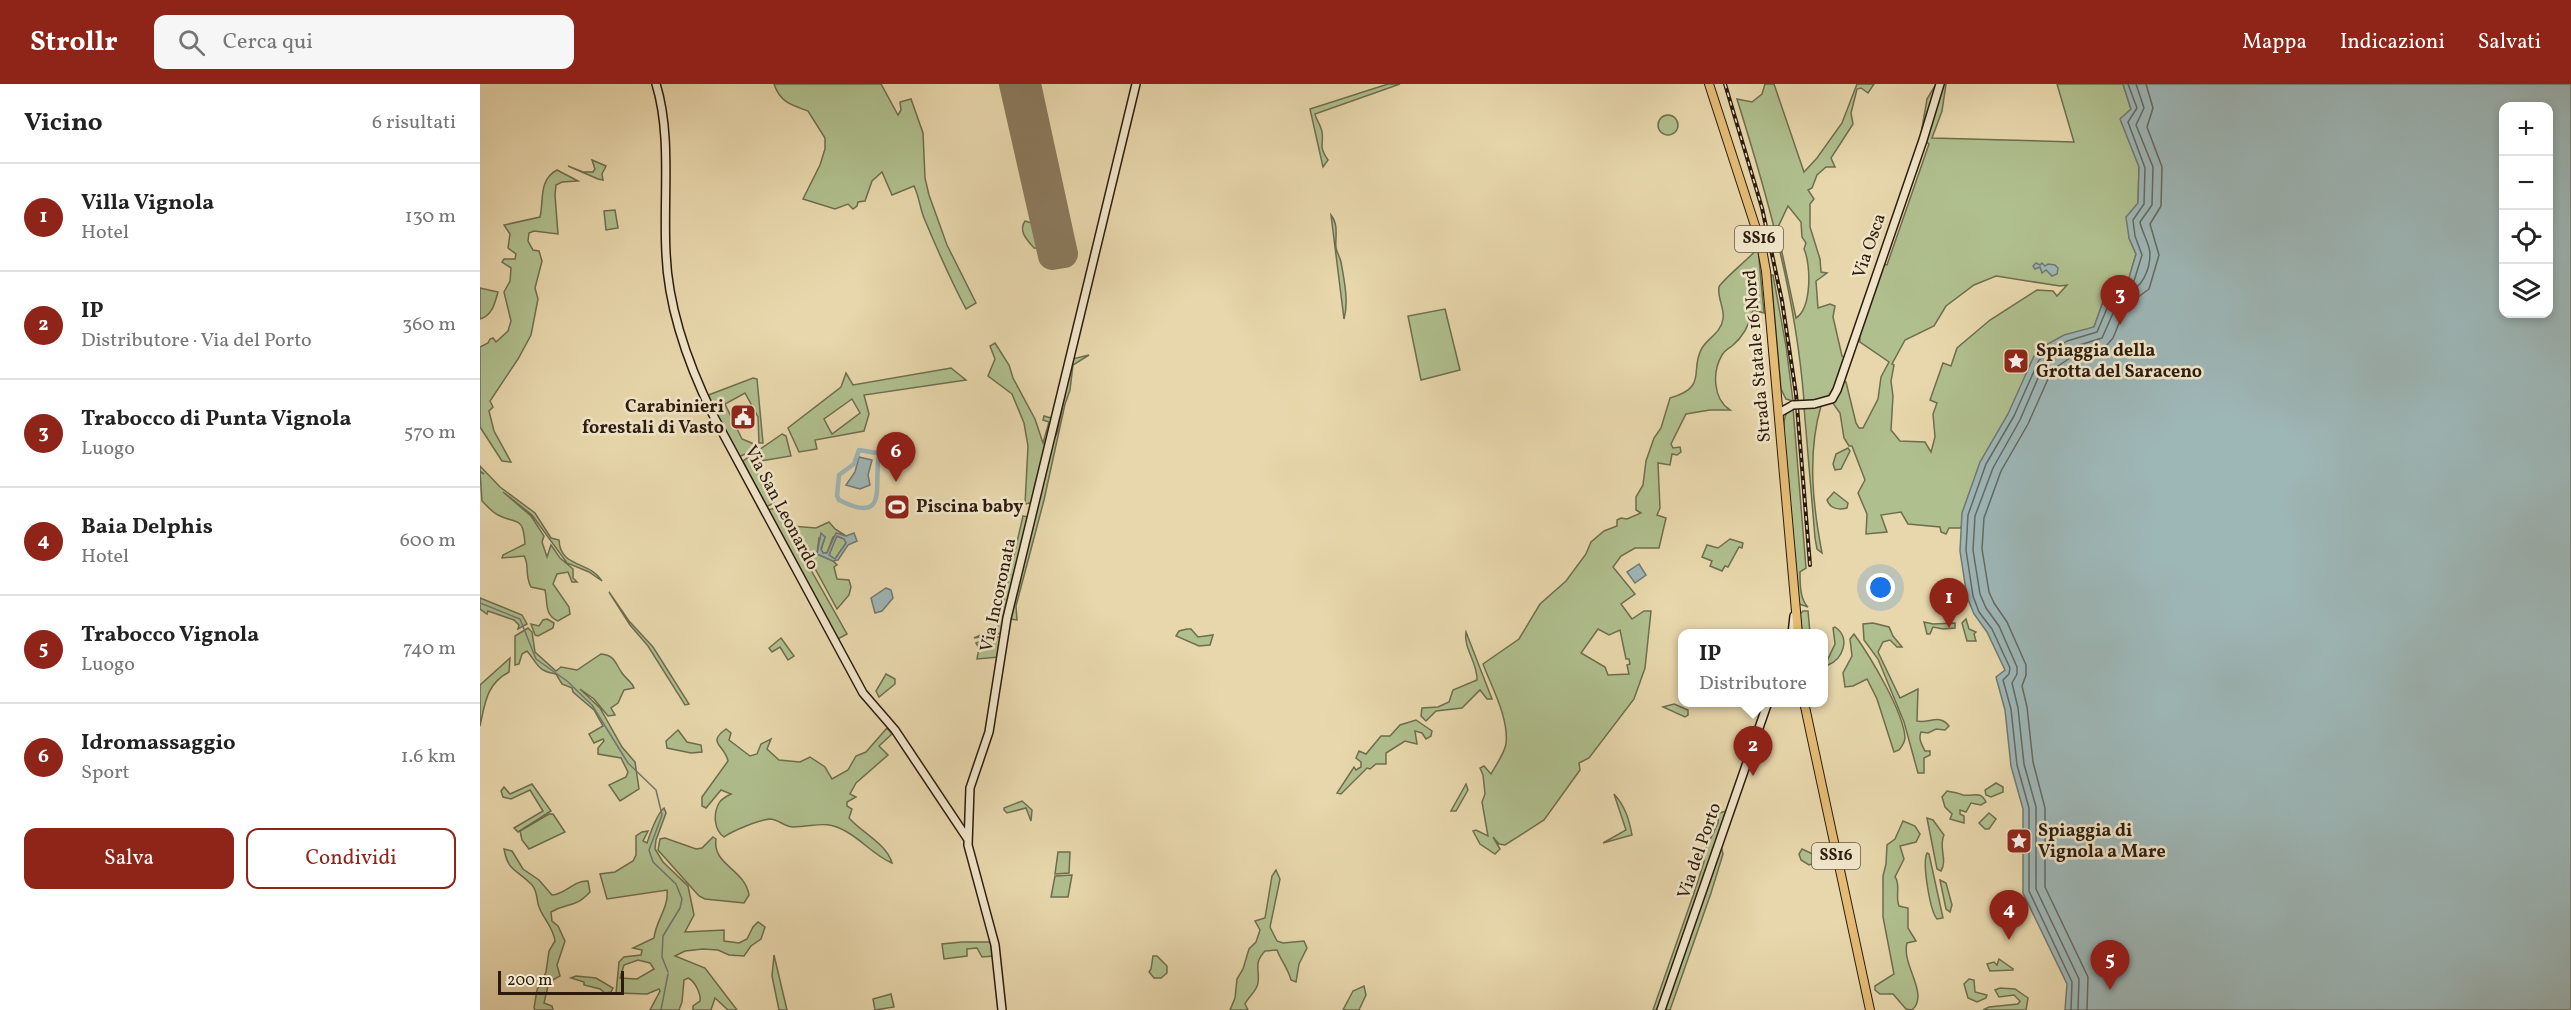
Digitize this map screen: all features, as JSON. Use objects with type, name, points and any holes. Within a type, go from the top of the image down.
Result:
[{"type":"main road","name":"Strada Statale 16 Nord","points":[[1709,84],[1761,244],[1766,271],[1797,629]]},
{"type":"main road","name":"SS16","points":[[1805,707],[1870,1010]]},
{"type":"street","name":"Via San Leonardo","points":[[656,84],[664,136],[666,266],[682,339],[697,380],[712,415],[863,693],[895,730],[968,839]]},
{"type":"street","name":"Via Incoronata","points":[[1002,1010],[994,945],[968,839],[970,788],[989,732],[1007,618],[1136,84]]},
{"type":"street","name":"Via Osca","points":[[1793,405],[1814,404],[1832,399],[1837,390],[1940,84]]},
{"type":"street","points":[[1778,401],[1793,405]]},
{"type":"street","points":[[1779,413],[1793,405]]},
{"type":"street","points":[[1793,629],[1795,610]]},
{"type":"street","name":"Via del Porto","points":[[1661,1010],[1766,707]]},
{"type":"green space","points":[[774,84],[881,84],[898,115],[901,110],[900,102],[911,99],[923,133],[925,178],[929,195],[947,245],[976,303],[966,309],[929,230],[914,186],[892,195],[882,172],[872,181],[865,201],[858,202],[853,209],[848,204],[835,209],[803,199],[820,165],[825,149],[825,138],[808,111],[791,105],[783,99]]},
{"type":"green space","points":[[1388,84],[1400,84],[1315,114],[1321,127],[1322,148],[1328,160],[1323,167],[1310,109]]},
{"type":"green space","points":[[1765,84],[1774,84],[1804,172],[1842,123],[1857,84],[1874,84],[1868,93],[1861,88],[1857,89],[1851,113],[1853,124],[1831,158],[1835,167],[1826,167],[1817,175],[1812,188],[1808,190],[1814,199],[1810,204],[1810,227],[1820,259],[1821,272],[1827,273],[1816,281],[1818,308],[1830,304],[1835,306],[1833,317],[1842,356],[1845,358],[1837,382],[1827,399],[1804,401],[1795,324],[1779,248],[1737,99],[1752,102],[1762,94]],"holes":[[[1788,206],[1801,222],[1802,237],[1806,243],[1804,249],[1809,285],[1805,305],[1796,318],[1777,229]]]},
{"type":"green space","points":[[1938,84],[1921,134],[1927,99]]},
{"type":"green space","points":[[1942,84],[1946,84],[1942,111],[1932,138],[2074,142],[2057,84],[2123,84],[2131,109],[2139,167],[2138,203],[2129,238],[2136,254],[2129,278],[2118,278],[2112,295],[2103,302],[2094,327],[2086,330],[2008,414],[1968,497],[1961,528],[1949,528],[1946,534],[1941,532],[1940,527],[1908,524],[1901,512],[1881,515],[1887,532],[1866,534],[1867,514],[1858,493],[1865,480],[1852,446],[1849,446],[1844,438],[1840,413],[1832,402],[1842,380],[1846,382],[1856,423],[1859,428],[1863,428],[1878,399],[1881,377],[1889,362],[1860,342],[1859,332],[1882,264],[1887,265],[1929,144],[1925,141]],"holes":[[[1996,276],[2060,286],[2067,285],[2057,296],[2053,291],[2037,290],[1990,320],[1957,348],[1951,366],[1943,363],[1930,400],[1937,403],[1933,414],[1935,437],[1931,452],[1925,442],[1900,441],[1891,430],[1893,396],[1891,381],[1894,365],[1892,364],[1905,340],[1934,326],[1946,306],[1974,285]]]},
{"type":"green space","points":[[1668,115],[1675,118],[1678,125],[1675,132],[1668,135],[1661,132],[1658,125],[1661,118]]},
{"type":"green space","points":[[592,160],[606,166],[602,174],[603,180],[598,179],[568,166],[583,172],[593,172],[595,169]]},
{"type":"green space","points":[[557,170],[578,181],[562,182],[556,185],[558,234],[534,231],[529,233],[528,241],[533,250],[539,251],[542,261],[535,288],[538,299],[531,335],[490,401],[493,407],[489,411],[494,431],[511,462],[502,461],[480,427],[480,347],[493,338],[496,342],[508,331],[511,321],[504,292],[510,281],[511,268],[502,262],[504,259],[515,259],[516,254],[508,248],[510,234],[504,225],[540,217],[544,185],[551,174]]},
{"type":"green space","points":[[615,210],[618,228],[606,230],[604,211]]},
{"type":"green space","points":[[1331,215],[1335,223],[1336,248],[1345,283],[1344,319]]},
{"type":"green space","points":[[1025,221],[1032,223],[1034,233],[1041,244],[1040,248],[1034,248],[1024,235],[1022,228]]},
{"type":"green space","points":[[1758,248],[1764,313],[1753,310],[1743,334],[1723,353],[1717,369],[1717,392],[1724,405],[1730,410],[1710,410],[1686,414],[1671,444],[1673,448],[1680,447],[1681,452],[1677,455],[1672,454],[1670,465],[1658,463],[1660,508],[1657,515],[1666,518],[1659,548],[1635,548],[1621,556],[1613,567],[1635,594],[1621,604],[1632,619],[1644,611],[1651,611],[1645,668],[1634,699],[1589,758],[1579,763],[1580,770],[1544,820],[1505,845],[1499,844],[1493,837],[1500,849],[1495,854],[1480,844],[1473,831],[1476,830],[1488,836],[1482,802],[1485,794],[1483,775],[1480,768],[1484,766],[1491,774],[1506,744],[1505,724],[1483,664],[1519,639],[1540,604],[1566,581],[1586,554],[1591,542],[1604,531],[1617,526],[1617,520],[1627,519],[1641,513],[1636,510],[1636,497],[1643,485],[1646,461],[1654,438],[1661,428],[1670,398],[1690,389],[1696,377],[1698,356],[1722,324],[1719,287]],"holes":[[[1598,629],[1609,635],[1620,630],[1626,659],[1629,659],[1630,664],[1627,665],[1629,674],[1608,675],[1605,667],[1581,653]]]},
{"type":"green space","points":[[1771,275],[1773,275],[1786,346],[1793,401],[1786,399],[1781,389]]},
{"type":"green space","points":[[480,288],[498,292],[490,312],[480,319]]},
{"type":"green space","points":[[1445,309],[1460,370],[1421,380],[1408,316]]},
{"type":"green space","points":[[995,343],[1009,365],[1013,378],[1035,419],[1043,443],[1049,422],[1043,420],[1044,416],[1051,418],[1054,413],[1034,502],[1025,504],[1028,446],[1024,423],[1012,394],[988,376],[995,359],[990,346]]},
{"type":"green space","points":[[1089,355],[1073,365],[1070,390],[1044,500],[1016,606],[1017,620],[1010,619],[1053,441],[1057,433],[1072,359]]},
{"type":"green space","points":[[951,368],[966,380],[864,395],[869,414],[864,431],[815,440],[817,449],[799,452],[788,428],[841,387],[846,373],[853,385]],"holes":[[[852,399],[860,413],[832,434],[824,419]]]},
{"type":"green space","points":[[753,378],[757,379],[763,443],[759,443],[758,417],[745,393],[725,404],[742,439],[754,444],[751,451],[739,457],[706,396]]},
{"type":"green space","points":[[1821,406],[1814,443],[1813,480],[1822,553],[1817,549],[1815,538],[1804,407]]},
{"type":"green space","points":[[1793,408],[1806,568],[1800,572],[1800,587],[1803,600],[1808,607],[1799,604],[1784,432],[1786,415]]},
{"type":"green space","points":[[782,434],[786,436],[791,456],[761,461],[757,472],[774,503],[766,507],[743,461]]},
{"type":"green space","points":[[1848,448],[1850,451],[1841,469],[1835,470],[1833,464],[1836,454]]},
{"type":"green space","points":[[480,466],[500,487],[535,513],[551,538],[559,540],[564,555],[590,570],[602,581],[589,572],[567,563],[532,515],[503,492],[531,516],[544,536],[542,542],[547,557],[551,545],[560,558],[573,569],[573,578],[577,582],[572,582],[568,572],[557,574],[553,584],[569,607],[570,614],[558,621],[550,615],[547,608],[545,590],[531,587],[524,556],[502,558],[503,555],[525,544],[524,535],[518,522],[496,514],[482,501],[480,472],[484,474],[480,471]]},
{"type":"green space","points":[[1834,492],[1848,503],[1847,508],[1838,509],[1830,505],[1827,500]]},
{"type":"green space","points":[[776,508],[847,634],[838,639],[767,510]]},
{"type":"green space","points":[[1023,516],[1028,517],[1003,633],[974,638],[983,634],[996,633]]},
{"type":"green space","points":[[829,522],[846,536],[840,534],[833,537],[827,553],[821,550],[825,537],[819,538],[817,554],[833,561],[837,565],[834,567],[837,579],[849,580],[851,587],[849,595],[837,609],[792,526],[816,528]]},
{"type":"green space","points":[[836,536],[845,539],[846,543],[835,559],[829,555]]},
{"type":"green space","points":[[1730,539],[1743,543],[1742,548],[1739,547],[1728,567],[1725,566],[1722,571],[1710,566],[1712,561],[1702,557],[1707,545],[1718,548]]},
{"type":"green space","points":[[609,592],[629,621],[653,647],[689,704],[685,705],[648,646],[630,625]]},
{"type":"green space","points":[[480,598],[522,615],[527,624],[518,629],[519,625],[514,620],[488,611],[487,614],[480,609]]},
{"type":"green space","points":[[1808,611],[1810,629],[1801,629],[1800,614]]},
{"type":"green space","points":[[547,619],[554,623],[553,628],[538,636],[535,635],[531,624],[539,626],[543,620]]},
{"type":"green space","points":[[1966,619],[1969,629],[1976,632],[1974,634],[1976,641],[1967,641],[1962,623]]},
{"type":"green space","points":[[1924,622],[1955,623],[1955,628],[1933,627],[1930,634],[1927,634]]},
{"type":"green space","points":[[1873,623],[1889,627],[1902,647],[1897,647],[1890,640],[1883,642],[1878,652],[1900,698],[1918,689],[1917,721],[1938,719],[1949,726],[1945,730],[1921,732],[1920,740],[1925,751],[1930,751],[1930,755],[1924,758],[1924,773],[1918,773],[1904,722],[1878,659],[1864,640],[1863,624]]},
{"type":"green space","points":[[1835,627],[1840,632],[1844,642],[1838,658],[1828,665],[1828,659],[1835,644],[1833,628]]},
{"type":"green space","points":[[528,628],[532,632],[535,652],[556,671],[561,667],[577,670],[601,654],[614,660],[633,686],[634,688],[624,690],[618,703],[611,708],[615,715],[608,716],[594,699],[580,689],[600,708],[622,747],[635,762],[639,789],[620,801],[609,785],[626,777],[628,772],[621,758],[598,754],[598,748],[604,741],[603,739],[594,743],[589,734],[603,726],[594,710],[573,692],[572,688],[562,684],[556,674],[541,669],[527,651],[522,654],[519,664],[515,665],[515,636]]},
{"type":"green space","points":[[1191,629],[1198,637],[1213,635],[1210,645],[1199,646],[1176,636],[1179,631]]},
{"type":"green space","points":[[1466,632],[1492,699],[1487,699],[1480,690],[1462,708],[1436,711],[1426,721],[1421,716],[1422,708],[1438,707],[1449,702],[1453,690],[1477,680]]},
{"type":"green space","points":[[1854,634],[1885,684],[1903,726],[1905,737],[1903,744],[1899,750],[1894,752],[1877,699],[1867,679],[1845,687],[1843,673],[1852,656],[1850,639]]},
{"type":"green space","points":[[989,637],[1002,637],[999,657],[977,659],[979,648],[976,643]]},
{"type":"green space","points":[[781,638],[794,656],[788,660],[780,647],[772,652],[769,648]]},
{"type":"green space","points":[[510,658],[509,672],[495,682],[488,695],[480,726],[480,685]]},
{"type":"green space","points":[[886,674],[895,679],[895,684],[879,697],[876,691]]},
{"type":"green space","points":[[1674,704],[1688,710],[1688,715],[1685,717],[1663,707]]},
{"type":"green space","points":[[1416,720],[1432,731],[1431,736],[1426,739],[1422,733],[1415,731],[1417,744],[1405,741],[1386,753],[1386,764],[1376,764],[1370,769],[1367,768],[1341,794],[1337,793],[1354,767],[1356,770],[1361,767],[1361,762],[1356,758],[1359,751],[1366,754],[1381,736],[1390,736],[1400,725]]},
{"type":"green space","points":[[887,728],[892,734],[879,746],[888,755],[856,783],[850,794],[856,797],[847,802],[847,806],[852,809],[849,818],[885,850],[892,863],[847,832],[826,825],[793,827],[771,819],[747,826],[724,837],[716,826],[716,812],[720,802],[731,794],[721,790],[706,808],[702,806],[702,797],[728,761],[717,741],[726,729],[731,733],[729,740],[750,756],[757,754],[761,744],[771,739],[767,749],[779,760],[800,762],[810,757],[825,767],[832,779],[848,770],[856,756],[866,752]]},
{"type":"green space","points":[[678,730],[687,742],[701,745],[702,752],[691,753],[667,748],[666,741]]},
{"type":"green space","points":[[1996,783],[2003,787],[2003,792],[1991,797],[1986,795],[1985,790]]},
{"type":"green space","points":[[532,784],[551,811],[518,832],[514,828],[543,811],[530,790],[511,799],[503,797],[501,791],[504,787],[510,794]]},
{"type":"green space","points":[[1466,784],[1468,790],[1456,811],[1451,811]]},
{"type":"green space","points":[[1947,791],[1963,795],[1979,795],[1986,802],[1981,805],[1971,803],[1966,812],[1960,810],[1960,814],[1964,816],[1964,823],[1950,819],[1952,814],[1945,807],[1942,797]]},
{"type":"green space","points":[[1614,794],[1626,813],[1632,835],[1603,843],[1626,830]]},
{"type":"green space","points":[[1022,801],[1032,810],[1031,821],[1026,808],[1007,813],[1004,810]]},
{"type":"green space","points":[[664,808],[666,813],[655,849],[663,862],[688,886],[694,915],[685,932],[724,930],[724,941],[739,943],[747,939],[758,922],[765,927],[761,939],[751,946],[744,956],[703,949],[685,951],[675,956],[705,968],[737,1010],[728,1010],[715,998],[711,1010],[693,1010],[693,1006],[700,1001],[700,998],[695,985],[688,978],[684,980],[679,1010],[650,1010],[659,989],[647,994],[616,993],[619,962],[624,957],[641,955],[642,950],[633,948],[654,938],[666,903],[667,890],[607,899],[600,874],[615,872],[633,861],[636,855],[636,836],[648,831],[643,841],[647,843]],"holes":[[[638,960],[650,963],[654,969],[637,979],[620,978],[624,965]]]},
{"type":"green space","points":[[1726,811],[1658,1010],[1653,1010],[1694,893],[1704,862],[1704,852],[1718,823],[1719,813]]},
{"type":"green space","points":[[1989,813],[1996,819],[1989,829],[1985,829],[1979,823]]},
{"type":"green space","points":[[549,814],[553,814],[565,832],[529,849],[522,840],[520,831]]},
{"type":"green space","points":[[1927,818],[1933,820],[1944,835],[1942,844],[1944,862],[1941,871],[1937,869]]},
{"type":"green space","points":[[1903,821],[1915,826],[1920,834],[1916,842],[1900,846],[1904,859],[1895,877],[1898,883],[1899,906],[1908,908],[1908,928],[1916,941],[1907,943],[1906,952],[1918,996],[1917,1003],[1912,1010],[1906,1009],[1893,994],[1880,994],[1875,990],[1875,986],[1894,974],[1883,917],[1883,876],[1887,845],[1895,839]]},
{"type":"green space","points":[[713,837],[716,839],[719,855],[746,886],[749,895],[744,903],[705,899],[699,896],[658,850],[660,839],[665,838],[696,849],[702,848]]},
{"type":"green space","points":[[1721,846],[1723,854],[1711,893],[1670,1010],[1663,1010]]},
{"type":"green space","points":[[504,849],[512,851],[523,869],[539,880],[552,895],[583,881],[588,881],[590,892],[575,903],[551,912],[552,921],[558,926],[565,941],[557,965],[560,976],[549,982],[544,1003],[552,1006],[553,1010],[535,1010],[534,1008],[537,990],[546,972],[549,951],[555,941],[554,936],[539,907],[534,888],[514,870],[508,862]]},
{"type":"green space","points":[[1802,849],[1815,855],[1815,863],[1809,865],[1801,860],[1799,854]]},
{"type":"green space","points":[[1058,852],[1070,852],[1069,873],[1055,874]]},
{"type":"green space","points":[[1927,853],[1943,918],[1937,919],[1929,897],[1925,866]]},
{"type":"green space","points":[[1276,870],[1280,879],[1270,927],[1277,941],[1283,943],[1304,941],[1307,948],[1299,964],[1296,982],[1291,980],[1277,950],[1265,951],[1258,963],[1257,986],[1245,1004],[1248,1010],[1230,1010],[1235,998],[1237,979],[1243,969],[1249,949],[1256,942],[1260,930],[1255,921],[1265,918],[1272,876]]},
{"type":"green space","points":[[1072,875],[1068,897],[1051,897],[1055,876]]},
{"type":"green space","points":[[1940,880],[1946,883],[1952,905],[1950,912],[1946,909]]},
{"type":"green space","points":[[992,942],[994,956],[982,957],[977,948],[967,949],[967,956],[944,959],[942,944]]},
{"type":"green space","points":[[774,955],[787,1010],[779,1010],[772,976]]},
{"type":"green space","points":[[1153,956],[1157,956],[1167,966],[1167,973],[1161,978],[1154,978],[1149,972]]},
{"type":"green space","points":[[1999,959],[2013,970],[1990,971],[1987,964],[1994,962],[1997,965]]},
{"type":"green space","points":[[576,976],[596,978],[613,988],[611,992],[605,993],[571,978]]},
{"type":"green space","points":[[1969,979],[1974,980],[1975,992],[1987,995],[1986,998],[1977,1002],[1968,998],[1964,984]]},
{"type":"green space","points":[[1364,986],[1366,995],[1359,1010],[1343,1010],[1353,991]]},
{"type":"green space","points":[[2015,989],[2028,998],[2026,1010],[1983,1010],[1989,1007],[2018,1004],[2020,1001],[2014,995],[1999,997],[1995,990]]},
{"type":"green space","points":[[891,994],[894,1007],[875,1010],[873,999]]},
{"type":"water","points":[[2123,84],[2571,84],[2571,1010],[2065,1010],[2067,984],[2023,893],[2023,809],[2011,766],[2005,710],[1996,677],[2005,670],[1967,597],[1960,551],[1962,513],[1980,462],[2008,414],[2034,356],[2044,346],[2064,335],[2094,327],[2103,302],[2112,295],[2118,277],[2129,278],[2136,254],[2129,238],[2126,217],[2138,203],[2139,167],[2120,119],[2131,109]]},
{"type":"water","points":[[2036,263],[2040,265],[2042,263],[2045,266],[2055,265],[2058,268],[2057,274],[2052,276],[2046,270],[2042,273],[2040,267],[2035,269],[2033,266]]},
{"type":"water","points":[[859,457],[872,460],[868,475],[870,485],[860,489],[846,485],[855,472]]},
{"type":"water","name":"Piscina baby","points":[[893,496],[905,498],[906,502],[896,518],[893,517],[890,505]]},
{"type":"water","points":[[821,533],[825,537],[821,549],[823,553],[827,553],[836,533],[846,536],[854,533],[857,541],[848,545],[838,560],[833,561],[817,554]],"holes":[[[837,536],[844,539],[846,543],[835,559],[829,555]]]},
{"type":"water","points":[[1639,564],[1646,575],[1635,583],[1627,572]]},
{"type":"water","points":[[886,588],[891,590],[893,598],[882,611],[875,613],[871,598]]},
{"type":"waterway","points":[[859,450],[877,453],[879,456],[876,498],[872,505],[866,508],[855,507],[839,500],[837,496],[839,475],[854,464],[859,450]]},
{"type":"waterway","points":[[480,603],[520,619],[536,659],[567,681],[592,705],[628,763],[656,790],[662,815],[649,850],[653,862],[676,884],[682,899],[680,908],[663,936],[662,957],[668,972]]},
{"type":"waterway","points":[[661,1010],[668,974]]},
{"type":"runway","points":[[1013,84],[1052,256],[1064,254],[1027,84]]},
{"type":"railway","points":[[1725,84],[1762,208],[1782,301],[1796,394],[1810,565]]},
{"type":"place","name":"Trabocco di Punta Vignola","points":[[2120,325]]},
{"type":"place","name":"Spiaggia della Grotta del Saraceno","points":[[2016,361]]},
{"type":"place","name":"Carabinieri forestali di Vasto","points":[[743,417]]},
{"type":"place","name":"Idromassaggio","points":[[896,482]]},
{"type":"place","name":"Piscina baby","points":[[897,507]]},
{"type":"place","name":"Villa Vignola","points":[[1949,628]]},
{"type":"place","name":"IP","points":[[1753,776]]},
{"type":"place","name":"Spiaggia di Vignola a Mare","points":[[2019,841]]},
{"type":"place","name":"Baia Delphis","points":[[2009,940]]},
{"type":"place","name":"Trabocco Vignola","points":[[2110,990]]}]
